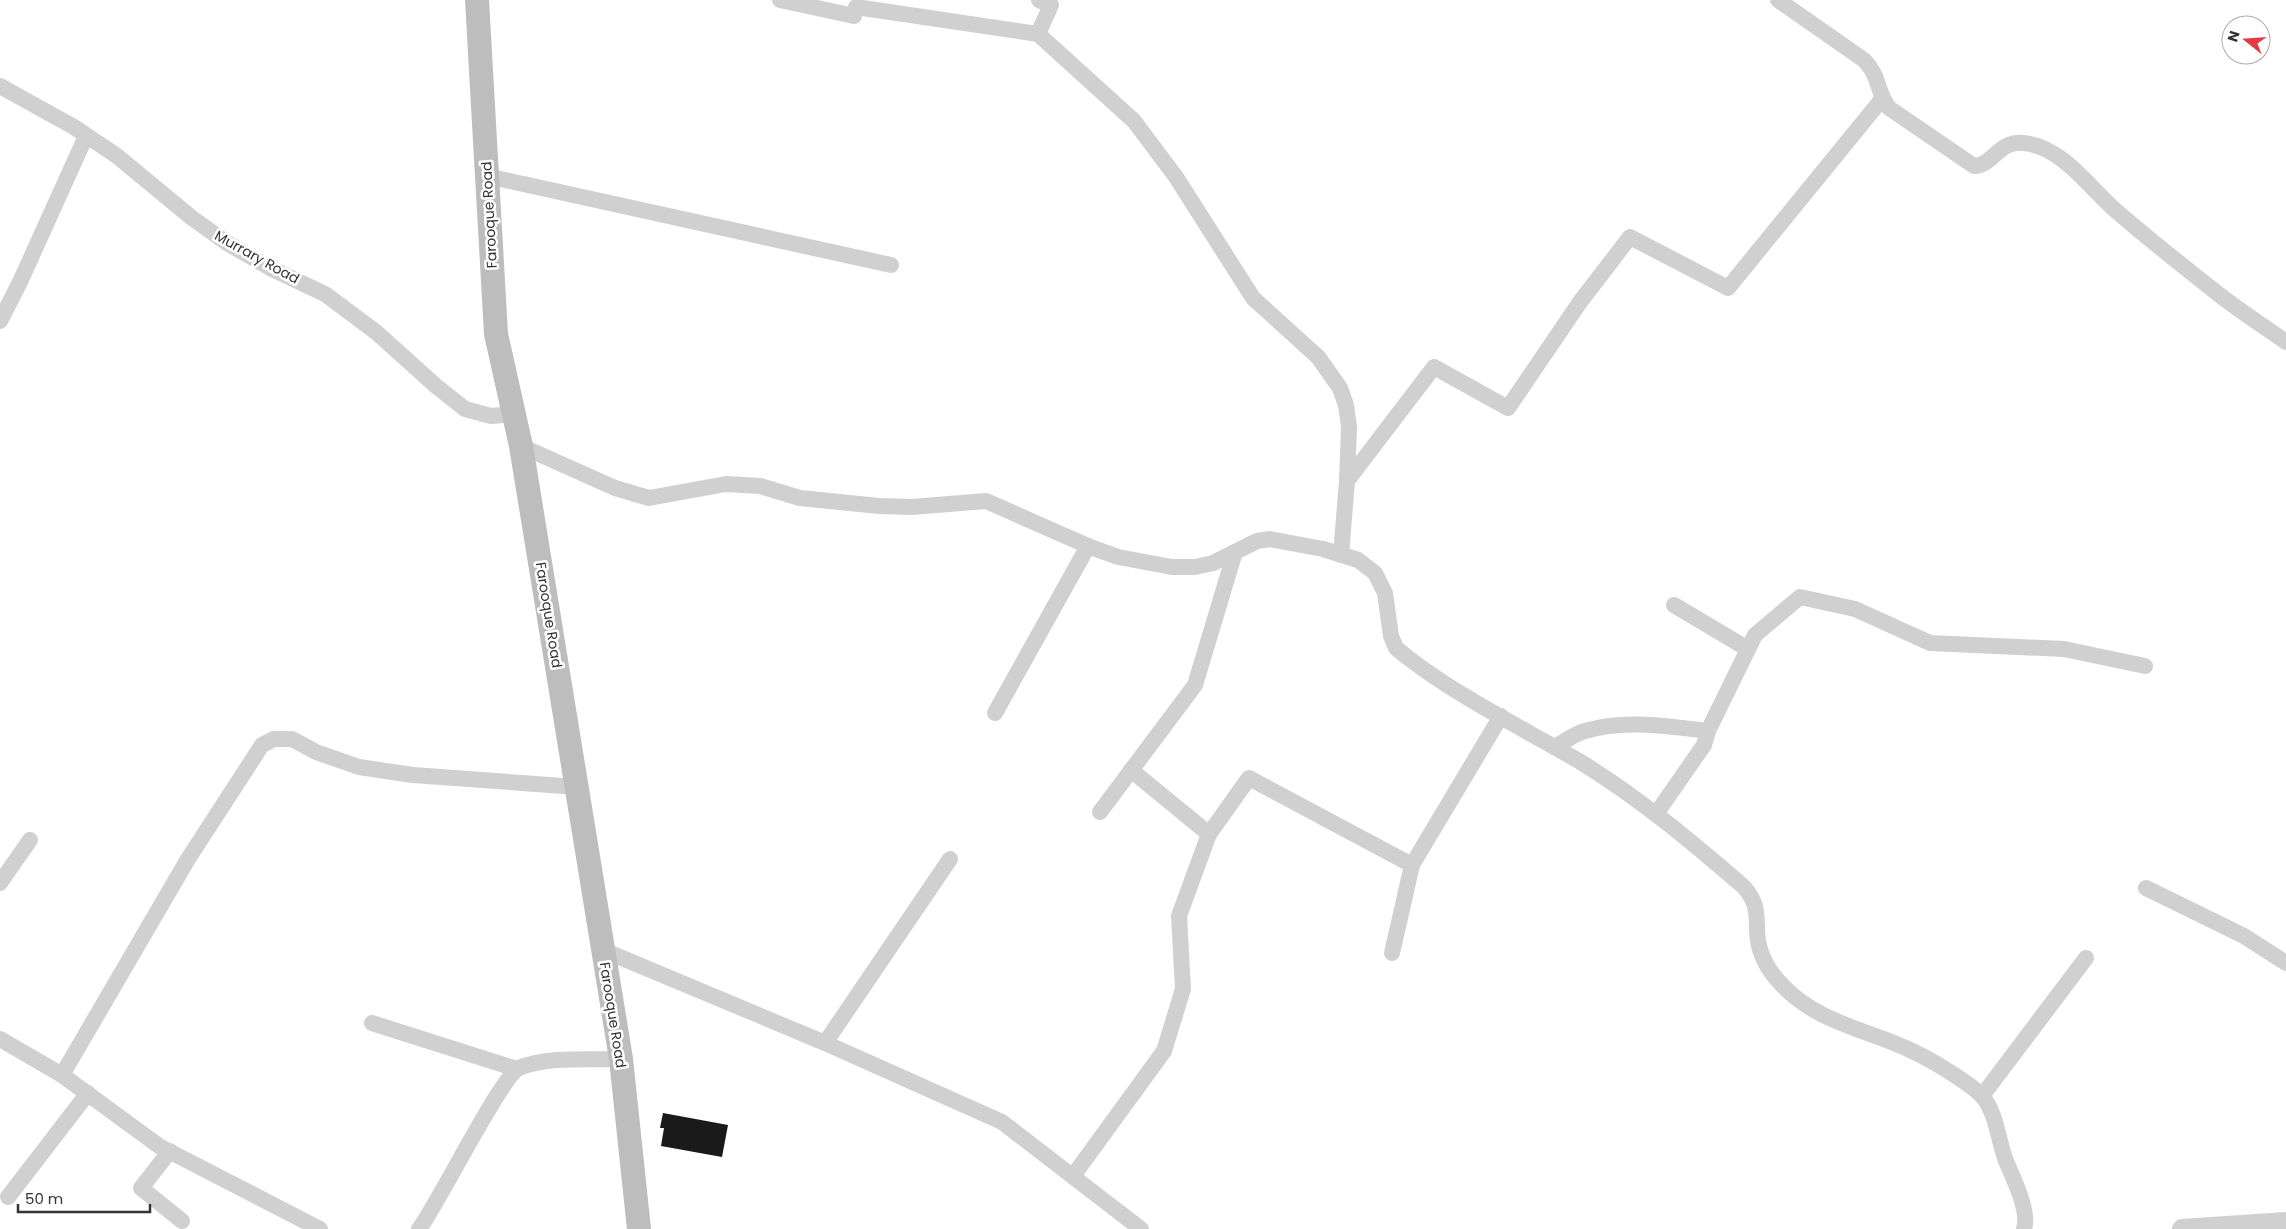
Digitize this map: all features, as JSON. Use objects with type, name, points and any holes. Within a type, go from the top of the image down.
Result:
[{"type":"main road","name":"Farooque Road","points":[[476,0],[496,334],[521,446],[621,1059],[639,1229]]},
{"type":"street","points":[[780,0],[855,12],[1038,34],[1134,121],[1176,177],[1253,298],[1318,357],[1340,388],[1346,405],[1349,427],[1341,555]]},
{"type":"street","points":[[1038,34],[1051,5],[1039,0]]},
{"type":"street","points":[[1778,0],[1864,60],[1874,70],[1882,98],[1889,108],[1974,166],[1984,163],[2002,146],[2011,143],[2024,142],[2053,154],[2070,167],[2114,209],[2206,284],[2286,342]]},
{"type":"street","name":"Murrary Road","points":[[0,86],[117,156],[192,218],[227,243],[272,269],[326,294],[376,332],[436,386],[465,409],[491,416],[514,414]]},
{"type":"street","points":[[1347,481],[1434,367],[1508,408],[1580,302],[1630,237],[1728,288],[1882,98]]},
{"type":"street","points":[[0,321],[24,274],[86,136]]},
{"type":"street","points":[[487,176],[891,265]]},
{"type":"street","points":[[521,446],[634,495],[649,498],[726,484],[760,486],[800,498],[848,504],[912,507],[986,501],[1088,546],[1118,557],[1172,567],[1195,567],[1212,562],[1257,542],[1270,539],[1296,543],[1341,555],[1368,566],[1382,583],[1388,606],[1391,636],[1396,648],[1419,667],[1491,713],[1501,716],[1606,778],[1656,814],[1711,858],[1753,897],[1758,919],[1758,938],[1764,961],[1783,987],[1842,1025],[1920,1054],[1943,1067],[1982,1096],[1991,1110],[2005,1158],[2020,1194],[2024,1229]]},
{"type":"street","points":[[995,713],[1088,546]]},
{"type":"street","points":[[1100,812],[1195,686],[1235,552]]},
{"type":"street","points":[[1656,814],[1704,745],[1708,731],[1755,635],[1800,597],[1856,609],[1930,643],[2064,649],[2145,666]]},
{"type":"street","points":[[1674,605],[1748,649]]},
{"type":"street","points":[[1392,953],[1412,865],[1501,716]]},
{"type":"street","points":[[1554,747],[1583,731],[1607,726],[1638,724],[1708,731]]},
{"type":"street","points":[[62,1075],[188,860],[262,746],[274,739],[292,739],[316,752],[359,767],[413,775],[576,787]]},
{"type":"street","points":[[1131,770],[1209,834]]},
{"type":"street","points":[[1073,1176],[1164,1051],[1183,988],[1179,916],[1209,834],[1248,778],[1412,865]]},
{"type":"street","points":[[0,883],[30,840]]},
{"type":"street","points":[[825,1043],[950,859]]},
{"type":"street","points":[[2146,888],[2244,936],[2286,963]]},
{"type":"street","points":[[603,950],[825,1043],[1002,1122],[1141,1229]]},
{"type":"street","points":[[1982,1096],[2086,958]]},
{"type":"street","points":[[372,1023],[517,1069],[546,1062],[621,1059]]},
{"type":"street","points":[[0,1039],[62,1075],[152,1141],[320,1229]]},
{"type":"street","points":[[419,1229],[500,1091],[517,1069]]},
{"type":"street","points":[[8,1197],[88,1093]]},
{"type":"street","points":[[170,1151],[141,1188],[182,1221]]},
{"type":"street","points":[[2182,1229],[2286,1222]]},
{"type":"building","points":[[663,1113],[728,1125],[722,1157],[661,1146],[664,1128],[660,1128]]}]
